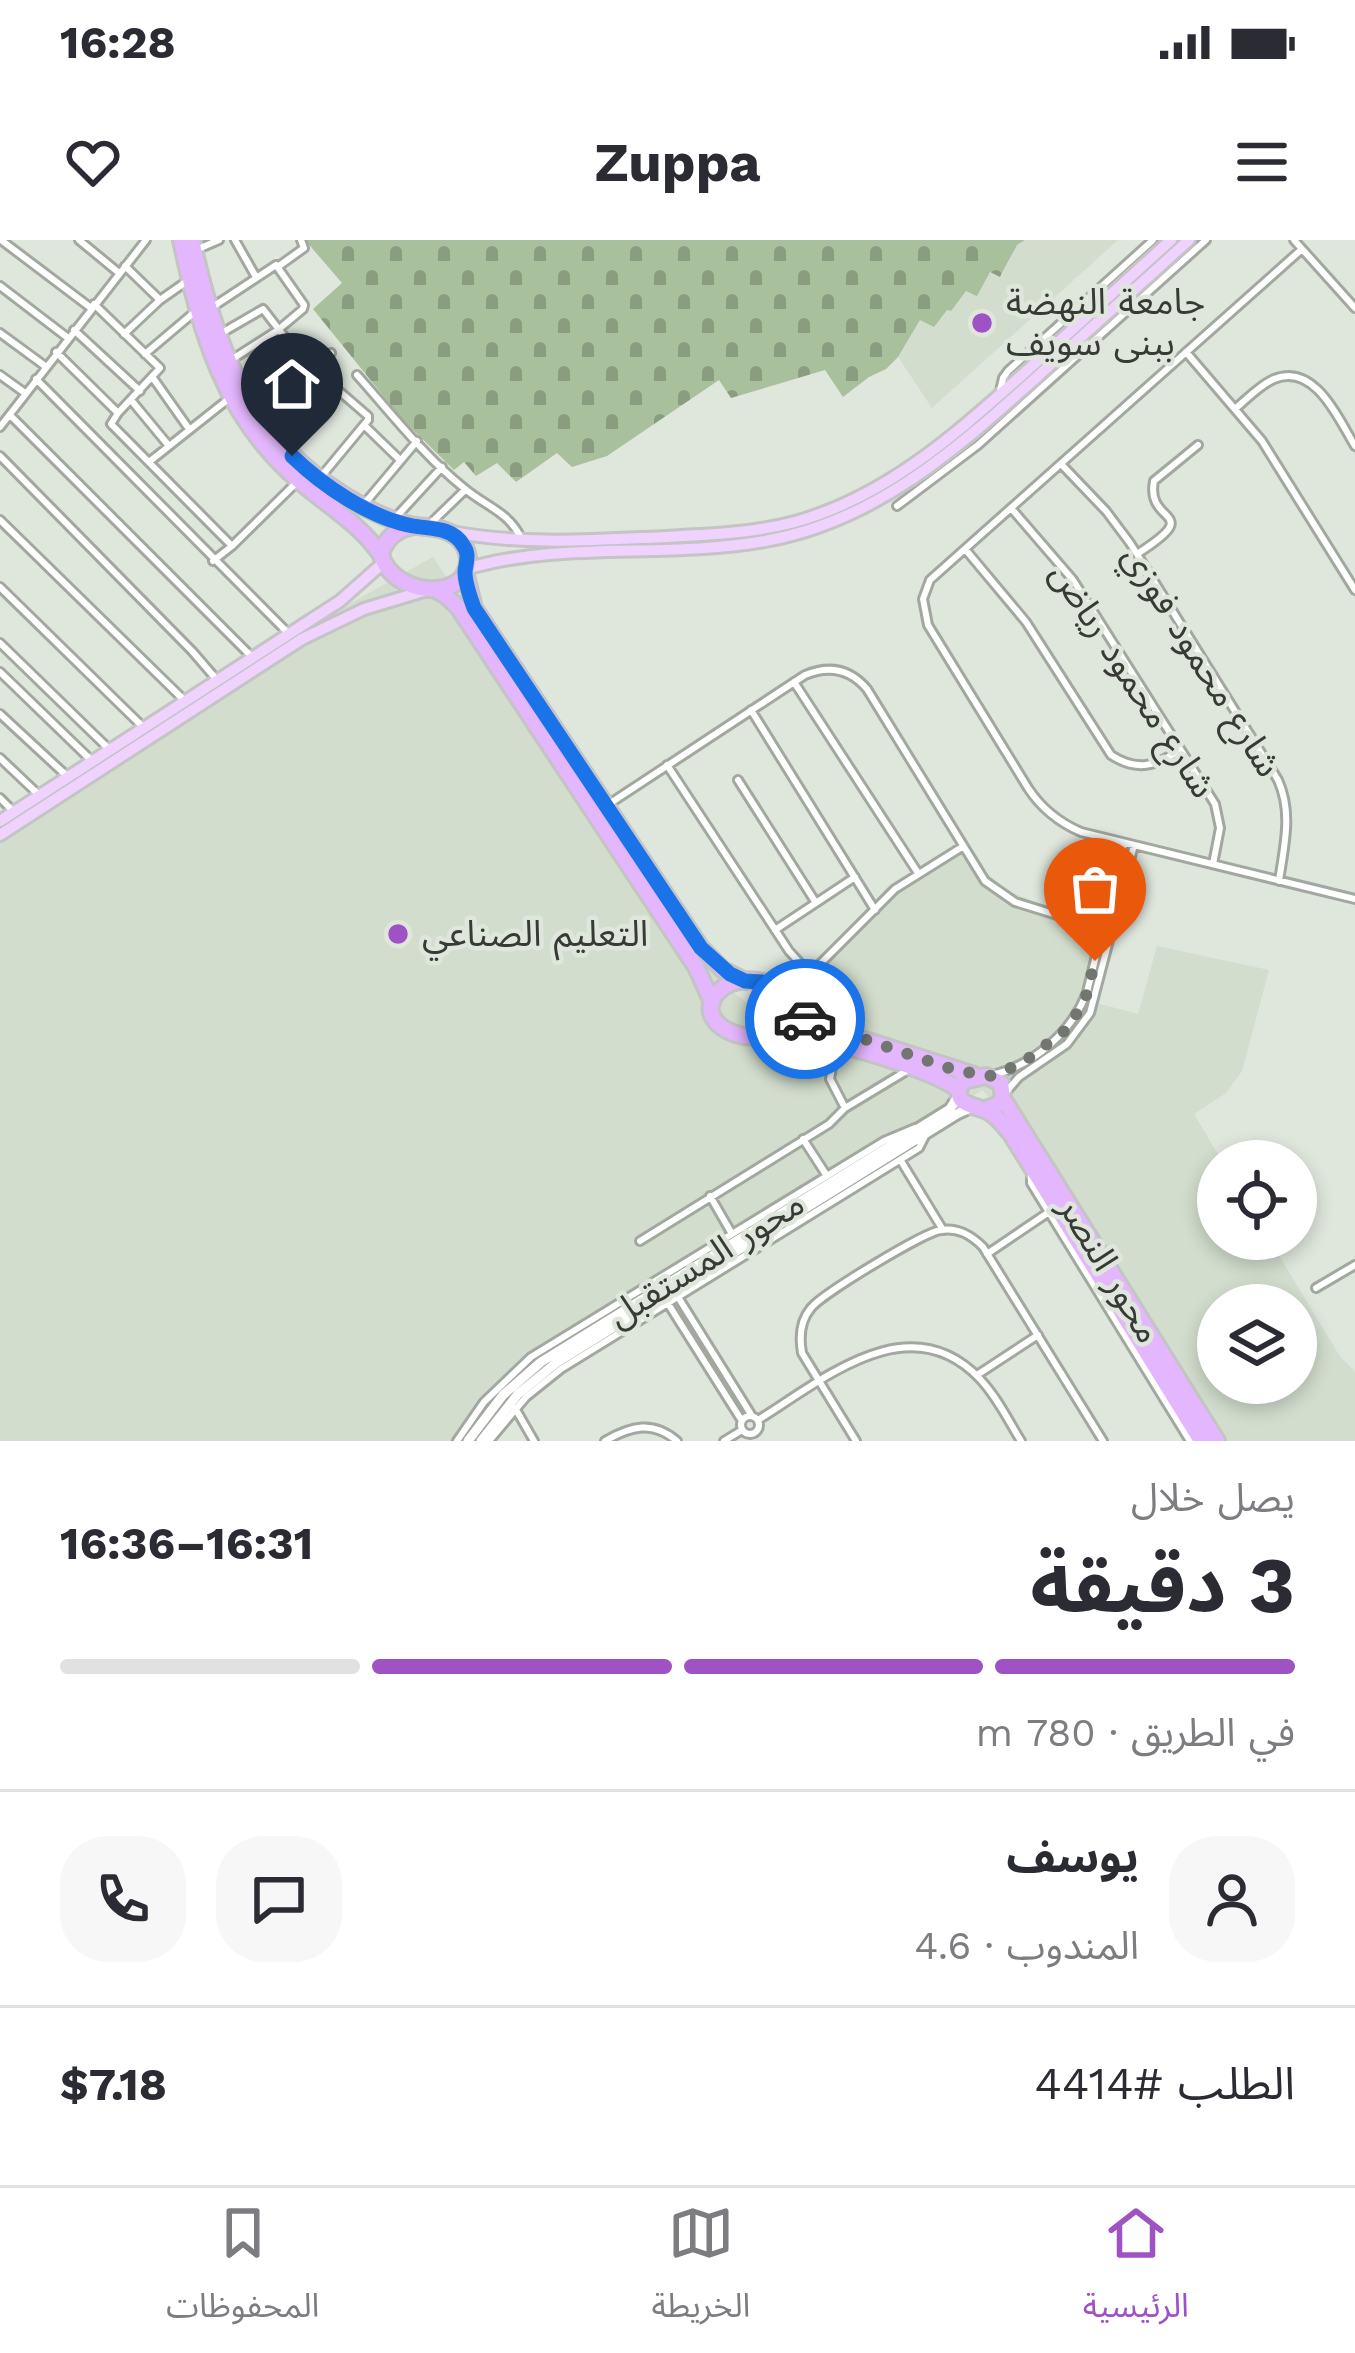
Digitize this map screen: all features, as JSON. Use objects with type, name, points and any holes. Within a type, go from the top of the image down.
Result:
[{"type":"highway","points":[[189,244],[190,278],[202,310],[253,407],[301,464],[344,504],[389,572],[407,586],[445,595],[458,607],[696,967],[717,1023],[728,1033],[743,1036],[802,1035],[911,1068],[943,1079],[979,1108],[998,1105],[1004,1097],[1000,1083],[985,1076],[815,1024],[785,1005],[775,988],[762,982],[725,986],[712,1002]]},
{"type":"highway","points":[[189,244],[214,364],[261,441],[298,480],[344,504],[453,534],[464,545],[474,608],[701,948],[723,970],[745,981]]},
{"type":"highway","points":[[382,559],[394,533],[428,527]]},
{"type":"highway","points":[[431,590],[453,584],[466,570]]},
{"type":"highway","points":[[769,1033],[783,1020],[785,1005]]},
{"type":"highway","points":[[958,1092],[965,1079],[985,1076]]},
{"type":"highway","name":"محور النصر","points":[[1004,1097],[1010,1122],[1032,1166],[1217,1441]]},
{"type":"highway","name":"محور النصر","points":[[979,1108],[1010,1122],[1158,1359],[1201,1441]]},
{"type":"main road","points":[[466,570],[517,557],[584,557],[742,544],[800,533],[869,506],[947,462],[1171,240]]},
{"type":"main road","points":[[428,527],[562,542],[738,532],[811,517],[857,498],[955,435],[1189,240]]},
{"type":"main road","points":[[0,835],[10,818],[40,795],[340,601],[382,559]]},
{"type":"main road","points":[[10,818],[288,647],[348,615],[431,590]]},
{"type":"main road","points":[[340,601],[348,615]]},
{"type":"street","points":[[2,240],[92,306],[160,368],[111,424],[232,546]]},
{"type":"street","points":[[80,240],[160,300]]},
{"type":"street","points":[[0,426],[146,240]]},
{"type":"street","points":[[189,244],[219,240]]},
{"type":"street","points":[[236,240],[256,277]]},
{"type":"street","points":[[145,354],[202,310],[304,248],[301,240]]},
{"type":"street","points":[[999,395],[1008,371],[1154,240]]},
{"type":"street","points":[[897,506],[947,462],[978,445],[1206,240]]},
{"type":"street","points":[[1294,240],[1354,306]]},
{"type":"street","points":[[1302,249],[964,549],[927,586],[923,605],[928,625],[1038,802],[1071,828],[1355,899]]},
{"type":"street","points":[[228,362],[278,330],[304,306],[279,266]]},
{"type":"street","points":[[124,334],[190,278]]},
{"type":"street","points":[[0,286],[140,391]]},
{"type":"street","points":[[217,336],[262,309],[325,389]]},
{"type":"street","points":[[0,332],[45,366]]},
{"type":"street","points":[[56,352],[118,413]]},
{"type":"street","points":[[1186,352],[1268,450],[1355,590]]},
{"type":"street","points":[[253,407],[332,353]]},
{"type":"street","points":[[0,375],[25,393]]},
{"type":"street","points":[[357,375],[465,490],[509,518],[523,541]]},
{"type":"street","points":[[153,378],[190,430]]},
{"type":"street","points":[[36,379],[288,634]]},
{"type":"street","points":[[1236,408],[1275,379],[1303,380],[1322,393],[1355,446]]},
{"type":"street","points":[[276,437],[329,385],[335,385],[369,417],[320,479]]},
{"type":"street","points":[[149,462],[231,397]]},
{"type":"street","points":[[131,400],[170,446]]},
{"type":"street","points":[[10,415],[252,658]]},
{"type":"street","points":[[364,425],[400,460]]},
{"type":"street","points":[[362,506],[417,441]]},
{"type":"street","points":[[1137,554],[1171,529],[1153,496],[1154,481],[1198,445]]},
{"type":"street","points":[[0,456],[217,680]]},
{"type":"street","name":"شارع محمود فوزي","points":[[1061,464],[1137,554],[1282,788],[1287,820],[1279,881]]},
{"type":"street","points":[[394,520],[442,467]]},
{"type":"street","points":[[213,561],[298,480]]},
{"type":"street","points":[[428,527],[465,490]]},
{"type":"street","name":"شارع محمود رياض","points":[[1011,508],[1073,580],[1217,810],[1220,834],[1213,864]]},
{"type":"street","points":[[0,520],[185,700]]},
{"type":"street","points":[[964,549],[1026,622],[1107,751],[1125,764],[1145,766],[1180,750]]},
{"type":"street","points":[[0,587],[144,728]]},
{"type":"street","points":[[0,643],[110,750]]},
{"type":"street","points":[[0,672],[92,761]]},
{"type":"street","points":[[606,806],[811,672],[848,673],[863,684],[985,881],[1007,898],[1112,932]]},
{"type":"street","points":[[794,682],[918,873]]},
{"type":"street","points":[[751,710],[875,910]]},
{"type":"street","points":[[0,714],[68,777]]},
{"type":"street","points":[[0,758],[40,795]]},
{"type":"street","points":[[668,765],[793,958],[810,974]]},
{"type":"street","points":[[738,781],[815,903]]},
{"type":"street","points":[[0,798],[10,818]]},
{"type":"street","points":[[985,1076],[1021,1064],[1073,1022],[1088,992],[1129,844]]},
{"type":"street","points":[[1004,1097],[1018,1077],[1058,1051],[1081,1028],[1093,1004],[1129,844]]},
{"type":"street","points":[[785,1005],[895,889],[962,847]]},
{"type":"street","points":[[775,930],[855,877]]},
{"type":"street","points":[[762,982],[810,974]]},
{"type":"street","points":[[836,1045],[830,1076],[845,1108]]},
{"type":"street","points":[[640,1241],[911,1068]]},
{"type":"street","name":"محور المستقبل","points":[[468,1441],[492,1407],[527,1372],[922,1131],[950,1109],[958,1092]]},
{"type":"street","name":"محور المستقبل","points":[[485,1441],[508,1405],[539,1375],[835,1174],[979,1108]]},
{"type":"street","points":[[457,1441],[513,1371],[550,1344],[664,1292],[900,1160],[921,1147],[922,1131]]},
{"type":"street","points":[[485,1441],[561,1369],[732,1234],[835,1174],[803,1139]]},
{"type":"street","points":[[900,1160],[943,1229]]},
{"type":"street","points":[[1032,1166],[1030,1181],[1190,1441]]},
{"type":"street","points":[[710,1196],[732,1234]]},
{"type":"street","points":[[987,1253],[1049,1212]]},
{"type":"street","points":[[856,1441],[805,1359],[802,1324],[813,1305],[927,1234],[943,1229],[970,1236],[987,1253],[1103,1441]]},
{"type":"street","points":[[1317,1287],[1355,1265]]},
{"type":"street","points":[[664,1292],[767,1441]]},
{"type":"street","points":[[664,1292],[746,1432]]},
{"type":"street","points":[[977,1376],[1038,1335]]},
{"type":"street","points":[[724,1441],[746,1432],[756,1421],[860,1357],[896,1347],[945,1354],[977,1376],[1021,1441]]},
{"type":"street","points":[[515,1408],[534,1441]]},
{"type":"street","points":[[746,1432],[756,1421]]},
{"type":"street","points":[[605,1441],[645,1426],[677,1441]]},
{"type":"shaded area","name":"جامعة النهضة ببنى سويف","points":[[1025,240],[1118,240],[932,408],[898,357],[920,320],[951,311],[966,290],[990,272],[1001,277],[1017,245]]},
{"type":"shaded area","points":[[433,557],[685,939],[723,984],[751,1006],[787,990],[888,886],[964,839],[986,872],[1006,890],[1054,910],[1107,924],[1089,1001],[1138,1014],[1157,946],[1269,970],[1242,1071],[1226,1093],[1194,1114],[1209,1140],[1197,1140],[1197,1260],[1282,1260],[1296,1284],[1197,1284],[1197,1404],[1317,1404],[1317,1319],[1355,1372],[1355,1441],[1209,1441],[1007,1116],[982,1090],[562,1353],[508,1396],[474,1441],[0,1441],[0,827],[308,627]]},
{"type":"green space","points":[[305,240],[1025,240],[1017,245],[1000,277],[990,272],[977,296],[966,291],[934,327],[920,320],[886,369],[843,397],[825,370],[731,398],[719,380],[607,456],[572,467],[557,453],[516,482],[497,463],[476,476],[464,462],[454,470],[402,419],[313,309],[342,283]]},
{"type":"way so far","points":[[805,1019],[955,1070],[990,1076],[1021,1064],[1067,1029],[1085,1000],[1095,961]]},
{"type":"place","name":"جامعة النهضة ببنى سويف","points":[[982,323]]},
{"type":"place","name":"التعليم الصناعي","points":[[398,934]]},
{"type":"route","points":[[292,456],[362,506],[413,526],[442,530],[460,541],[466,549],[465,572],[474,608],[701,948],[730,974],[775,988],[785,1006],[805,1019]]}]
